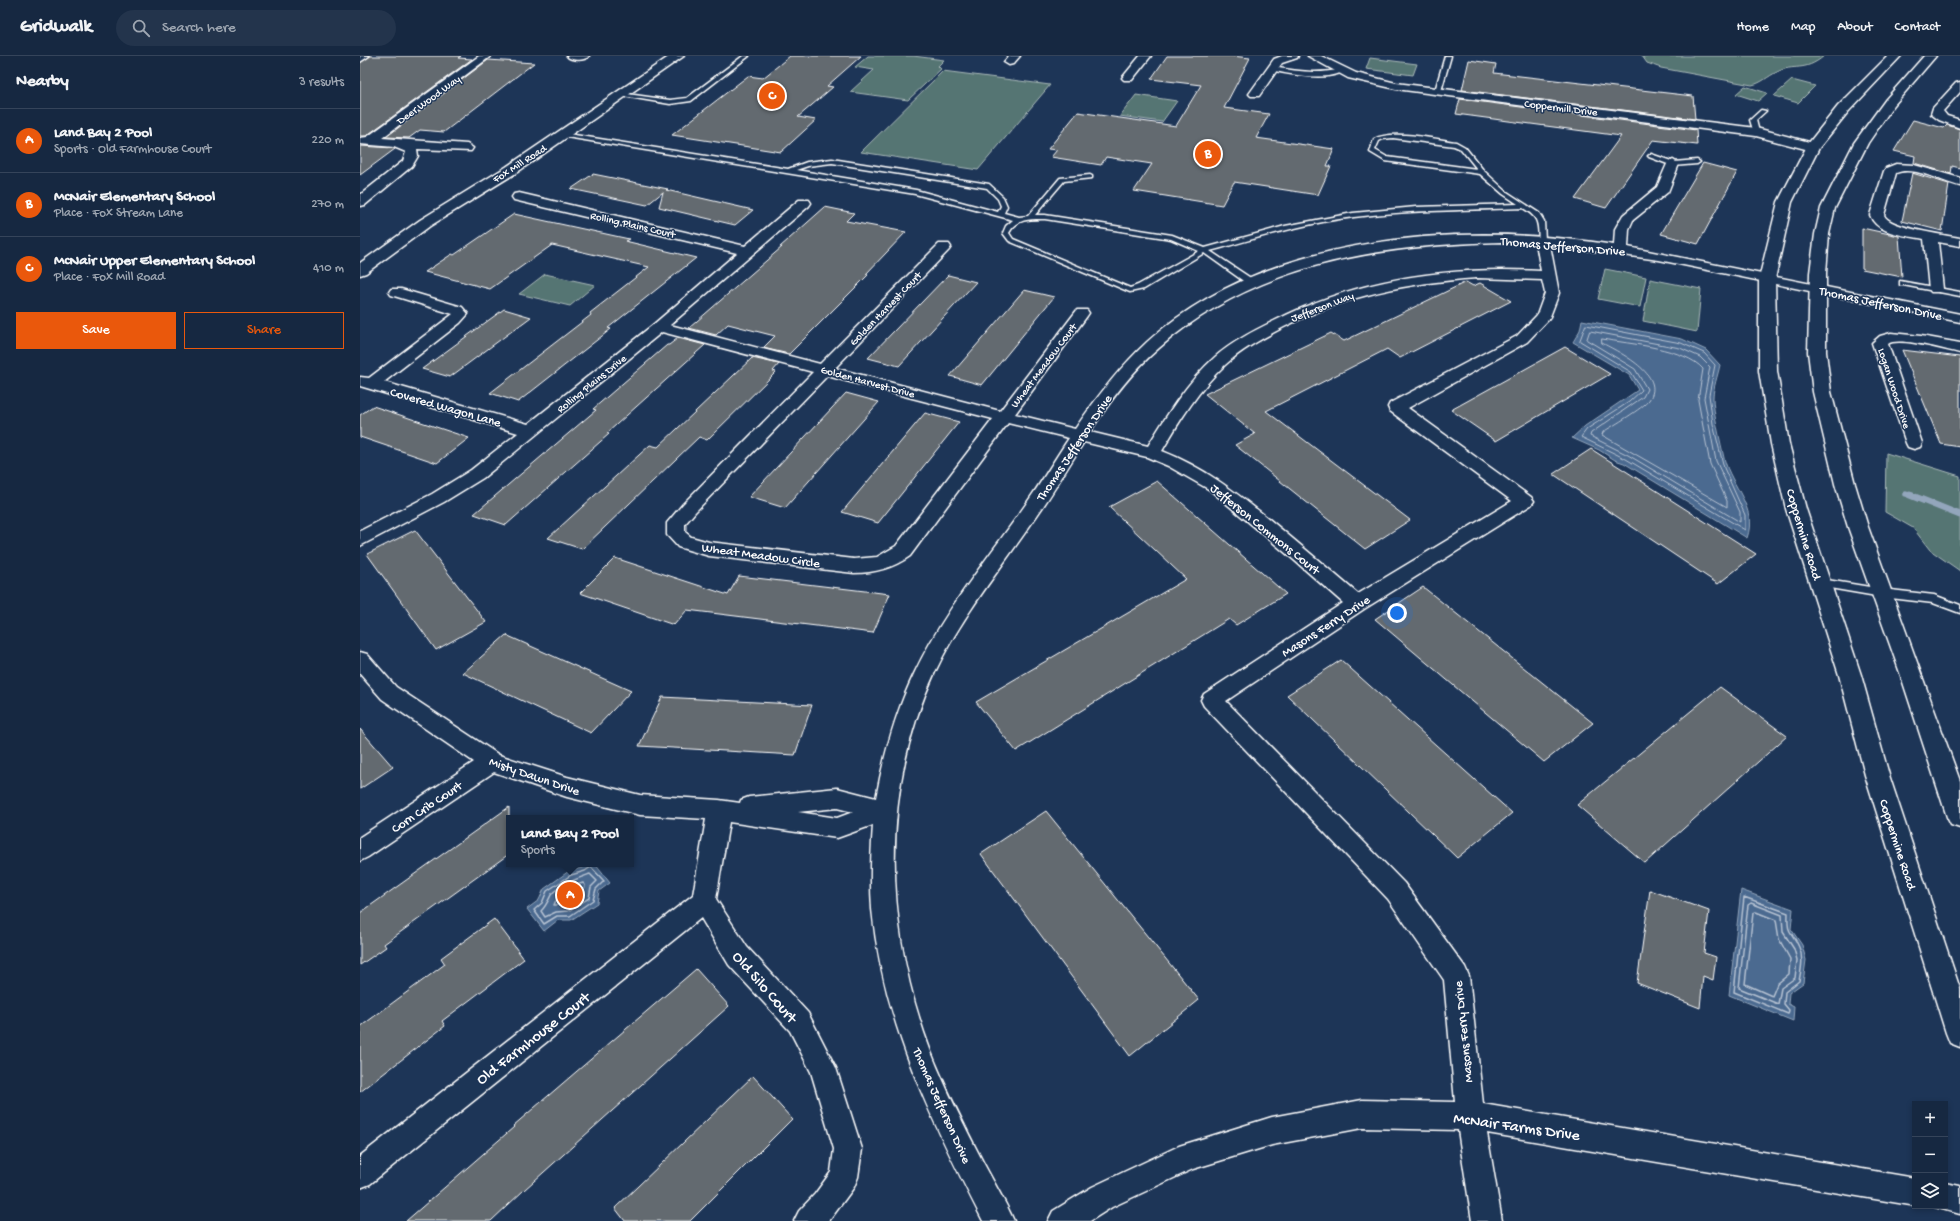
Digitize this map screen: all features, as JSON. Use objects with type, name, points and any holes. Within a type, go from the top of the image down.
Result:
[{"type":"street","points":[[360,59],[364,56]]},
{"type":"street","name":"Deer Wood Way","points":[[365,141],[486,56]]},
{"type":"street","points":[[572,56],[584,56]]},
{"type":"street","name":"Fox Mill Road","points":[[360,270],[425,223],[511,170],[678,56]]},
{"type":"street","points":[[1128,78],[1146,56]]},
{"type":"street","points":[[1255,94],[1278,61],[1293,56]]},
{"type":"street","name":"Coppermill Drive","points":[[1313,56],[1341,71],[1365,80],[1438,91],[1756,132],[1813,147]]},
{"type":"street","name":"Coppermine Road","points":[[1895,56],[1844,109],[1813,147],[1785,202],[1775,239],[1767,279],[1768,371],[1778,436],[1796,509],[1850,676],[1877,775],[1960,1033]]},
{"type":"street","points":[[1930,56],[1890,102],[1861,143],[1828,208],[1822,234],[1818,273],[1816,307],[1817,352],[1822,392],[1845,484],[1858,527],[1960,817]]},
{"type":"street","points":[[1960,84],[1937,110],[1937,114],[1960,124]]},
{"type":"street","points":[[365,141],[467,148]]},
{"type":"street","points":[[360,202],[408,163],[412,156],[412,151],[408,147],[398,144]]},
{"type":"street","points":[[1621,250],[1622,230],[1628,218],[1663,189],[1673,164]]},
{"type":"street","points":[[1960,182],[1916,169],[1894,168],[1890,171],[1877,215],[1878,220],[1882,224],[1893,228],[1960,242]]},
{"type":"street","name":"Rolling Plains Court","points":[[519,197],[747,251]]},
{"type":"street","name":"Rolling Plains Drive","points":[[360,539],[438,498],[477,474],[659,327],[804,203]]},
{"type":"street","points":[[1931,236],[1936,289]]},
{"type":"street","name":"Thomas Jefferson Drive","points":[[999,1221],[949,1125],[934,1092],[916,1048],[894,974],[882,904],[881,871],[888,779],[896,750],[914,698],[924,674],[950,628],[1055,475],[1078,435],[1117,382],[1152,346],[1178,324],[1207,306],[1252,283],[1325,258],[1390,246],[1464,239],[1501,238],[1542,240],[1621,250],[1960,318]]},
{"type":"street","name":"Masons Ferry Drive","points":[[1470,1116],[1456,976],[1396,891],[1211,700],[1357,604],[1525,501],[1396,407],[1522,339],[1544,316],[1552,293],[1548,264],[1542,240]]},
{"type":"street","name":"Golden Harvest Court","points":[[826,369],[944,247]]},
{"type":"street","name":"Jefferson Way","points":[[1152,453],[1176,414],[1198,385],[1220,361],[1253,338],[1299,312],[1341,296],[1394,282],[1446,276],[1517,273],[1549,276]]},
{"type":"street","points":[[366,382],[455,320],[461,314],[457,310],[396,292]]},
{"type":"street","name":"Wheat Meadow Court","points":[[1004,417],[1082,313]]},
{"type":"street","name":"Golden Harvest Drive","points":[[659,327],[1078,435]]},
{"type":"street","name":"Logan Wood Drive","points":[[1914,443],[1880,343],[1885,339],[1894,338],[1923,340],[1960,348]]},
{"type":"street","name":"Wheat Meadow Circle","points":[[826,369],[689,508],[676,523],[676,535],[685,542],[709,549],[871,567],[890,560],[903,551],[1004,417]]},
{"type":"street","name":"Covered Wagon Lane","points":[[366,382],[531,431]]},
{"type":"street","name":"Jefferson Commons Court","points":[[1078,435],[1152,453],[1174,462],[1216,486],[1301,554],[1357,604]]},
{"type":"street","name":"Misty Dawn Drive","points":[[360,660],[389,693],[492,762],[567,788],[640,804],[719,810],[837,828],[885,810]]},
{"type":"street","name":"Corn Crib Court","points":[[360,850],[492,762]]},
{"type":"street","points":[[704,901],[719,810]]},
{"type":"street","name":"Old Farmhouse Court","points":[[360,1174],[704,901]]},
{"type":"street","name":"Old Silo Court","points":[[704,901],[738,956],[799,1022],[823,1068],[848,1149],[844,1177],[825,1204],[809,1221]]},
{"type":"street","name":"McNair Farms Drive","points":[[1063,1221],[1102,1196],[1189,1156],[1272,1131],[1362,1114],[1470,1116],[1912,1191]]},
{"type":"street","points":[[1470,1116],[1487,1221]]},
{"type":"street","points":[[1948,1198],[1960,1200]]},
{"type":"lane","points":[[620,95],[670,102],[689,100],[746,56]]},
{"type":"lane","points":[[1438,91],[1448,56]]},
{"type":"lane","points":[[1272,69],[1317,75],[1326,75],[1341,71]]},
{"type":"lane","points":[[1756,132],[1753,120],[1763,112]]},
{"type":"lane","points":[[562,135],[916,192],[1017,220]]},
{"type":"lane","points":[[1482,172],[1384,159],[1372,151],[1376,140],[1382,137],[1393,136],[1456,144],[1463,148],[1482,172],[1505,193],[1537,214],[1541,221],[1542,240]]},
{"type":"lane","points":[[1652,156],[1673,164],[1697,162]]},
{"type":"lane","points":[[788,171],[807,164],[832,161],[989,186],[1001,198],[1004,206],[1000,215]]},
{"type":"lane","points":[[1030,217],[1062,179],[1090,177]]},
{"type":"lane","points":[[1252,283],[1205,250],[1188,241],[1172,237],[1045,217],[1030,217],[1017,220],[1009,225],[1006,233],[1011,240],[1130,290],[1141,287],[1205,250],[1284,228],[1353,215],[1416,209],[1525,206]]},
{"type":"lane","points":[[1903,283],[1960,294]]},
{"type":"lane","points":[[1821,583],[1934,600],[1960,609]]},
{"type":"green space","points":[[868,56],[913,56],[944,60],[938,66],[941,69],[908,100],[850,92],[874,70],[855,67]]},
{"type":"green space","points":[[1642,56],[1824,56],[1805,66],[1783,69],[1759,83],[1752,85],[1661,68],[1647,63]]},
{"type":"green space","points":[[1370,58],[1417,64],[1413,75],[1366,69]]},
{"type":"green space","points":[[943,71],[1050,85],[978,170],[861,152]]},
{"type":"green space","points":[[1792,80],[1815,86],[1798,103],[1774,96]]},
{"type":"green space","points":[[1745,86],[1767,93],[1758,101],[1736,94]]},
{"type":"green space","points":[[1136,95],[1177,101],[1162,122],[1120,116]]},
{"type":"green space","points":[[1605,269],[1646,277],[1640,307],[1598,299]]},
{"type":"green space","points":[[545,274],[595,285],[570,306],[519,294]]},
{"type":"green space","points":[[1650,279],[1701,289],[1697,332],[1643,321]]},
{"type":"green space","points":[[1886,453],[1960,476],[1960,571],[1930,550],[1913,528],[1885,512]]},
{"type":"water","points":[[1582,320],[1682,339],[1706,350],[1720,365],[1713,394],[1714,411],[1727,468],[1742,497],[1749,517],[1747,538],[1624,463],[1572,438],[1585,426],[1638,390],[1629,375],[1573,342],[1580,330]]},
{"type":"water","points":[[597,867],[610,883],[599,891],[597,903],[571,920],[558,920],[544,931],[527,909],[539,900],[544,889],[569,871]]},
{"type":"water","points":[[1741,890],[1793,909],[1791,929],[1802,945],[1806,960],[1803,983],[1789,993],[1788,1004],[1794,1007],[1793,1021],[1729,995]]},
{"type":"building","points":[[370,56],[461,56],[458,58],[472,59],[366,136],[360,136],[360,63]]},
{"type":"building","points":[[790,56],[861,56],[827,86],[833,87],[798,117],[816,120],[781,152],[672,135],[748,76],[763,78]]},
{"type":"building","points":[[1167,56],[1232,56],[1250,58],[1224,108],[1269,114],[1256,138],[1334,149],[1327,166],[1331,166],[1318,195],[1234,182],[1222,205],[1134,191],[1152,164],[1106,157],[1101,165],[1051,157],[1057,150],[1048,149],[1078,112],[1176,126],[1201,85],[1151,79]]},
{"type":"building","points":[[488,60],[534,63],[444,132],[420,130],[409,138],[386,137]]},
{"type":"building","points":[[1469,60],[1496,64],[1494,73],[1693,96],[1695,119],[1462,90]]},
{"type":"building","points":[[1460,99],[1696,130],[1697,145],[1653,140],[1606,208],[1575,199],[1621,136],[1456,114]]},
{"type":"building","points":[[1913,120],[1944,128],[1947,125],[1960,129],[1960,168],[1952,166],[1951,174],[1914,163],[1915,156],[1894,151]]},
{"type":"building","points":[[360,146],[394,148],[395,149],[360,175]]},
{"type":"building","points":[[1703,163],[1737,172],[1698,244],[1661,234]]},
{"type":"building","points":[[1912,173],[1949,184],[1942,231],[1902,221]]},
{"type":"building","points":[[593,174],[668,189],[666,190],[753,210],[735,225],[659,207],[663,192],[647,205],[571,189]]},
{"type":"building","points":[[825,207],[854,213],[846,221],[906,232],[866,274],[868,275],[789,354],[763,348],[775,336],[728,324],[716,335],[689,328],[782,247],[780,247]]},
{"type":"building","points":[[514,214],[629,239],[625,241],[696,258],[608,328],[611,329],[518,402],[490,393],[591,315],[590,313],[649,267],[552,245],[490,289],[425,272],[452,254],[454,255]]},
{"type":"building","points":[[1862,228],[1899,236],[1902,277],[1862,269]]},
{"type":"building","points":[[948,275],[976,282],[899,366],[868,358]]},
{"type":"building","points":[[1466,282],[1473,286],[1480,283],[1511,301],[1400,358],[1387,349],[1266,411],[1410,520],[1365,549],[1235,445],[1255,434],[1205,394],[1331,333],[1344,341]]},
{"type":"building","points":[[1024,290],[1054,297],[982,385],[950,376]]},
{"type":"building","points":[[504,309],[531,317],[450,377],[422,369]]},
{"type":"building","points":[[678,338],[705,345],[607,433],[609,434],[506,525],[474,514],[596,410],[593,409],[667,345]]},
{"type":"building","points":[[1565,347],[1610,374],[1496,441],[1451,410]]},
{"type":"building","points":[[1902,350],[1960,357],[1960,447],[1941,444]]},
{"type":"building","points":[[752,358],[779,364],[773,371],[776,372],[707,440],[699,437],[582,549],[548,538],[650,445],[658,447]]},
{"type":"building","points":[[846,393],[879,402],[785,508],[749,497]]},
{"type":"building","points":[[373,406],[469,438],[437,463],[360,437],[360,415]]},
{"type":"building","points":[[925,413],[959,422],[878,523],[842,512]]},
{"type":"building","points":[[1591,449],[1756,554],[1718,584],[1553,474]]},
{"type":"building","points":[[1157,481],[1286,594],[1236,625],[1229,619],[1016,751],[976,702],[1186,579],[1109,507]]},
{"type":"building","points":[[415,530],[486,622],[436,650],[367,554]]},
{"type":"building","points":[[615,558],[728,595],[739,576],[890,594],[873,633],[687,610],[674,625],[580,593]]},
{"type":"building","points":[[1423,587],[1593,723],[1544,762],[1375,619]]},
{"type":"building","points":[[506,635],[631,691],[591,733],[463,673]]},
{"type":"building","points":[[1341,660],[1512,813],[1457,858],[1287,695]]},
{"type":"building","points":[[1720,687],[1787,736],[1645,863],[1577,805]]},
{"type":"building","points":[[662,697],[812,705],[795,755],[639,746]]},
{"type":"building","points":[[360,729],[393,767],[360,789]]},
{"type":"building","points":[[509,807],[509,815],[506,815],[506,856],[384,944],[386,947],[360,965],[360,913]]},
{"type":"building","points":[[1046,811],[1199,1000],[1130,1056],[981,854]]},
{"type":"building","points":[[1650,890],[1709,911],[1704,953],[1716,957],[1713,980],[1703,976],[1700,1008],[1637,983]]},
{"type":"building","points":[[494,919],[524,959],[442,1021],[445,1026],[360,1092],[360,1027],[445,964],[441,958]]},
{"type":"building","points":[[696,969],[729,1006],[491,1221],[406,1221],[514,1127],[513,1126]]},
{"type":"building","points":[[753,1076],[792,1119],[690,1221],[625,1221],[615,1208]]},
{"type":"waterway","points":[[1906,494],[1912,496]]},
{"type":"waterway","points":[[1910,495],[1960,515]]},
{"type":"place","name":"McNair Upper Elementary School","points":[[772,96]]},
{"type":"place","name":"McNair Elementary School","points":[[1208,154]]},
{"type":"place","name":"Land Bay 2 Pool","points":[[570,895]]}]
